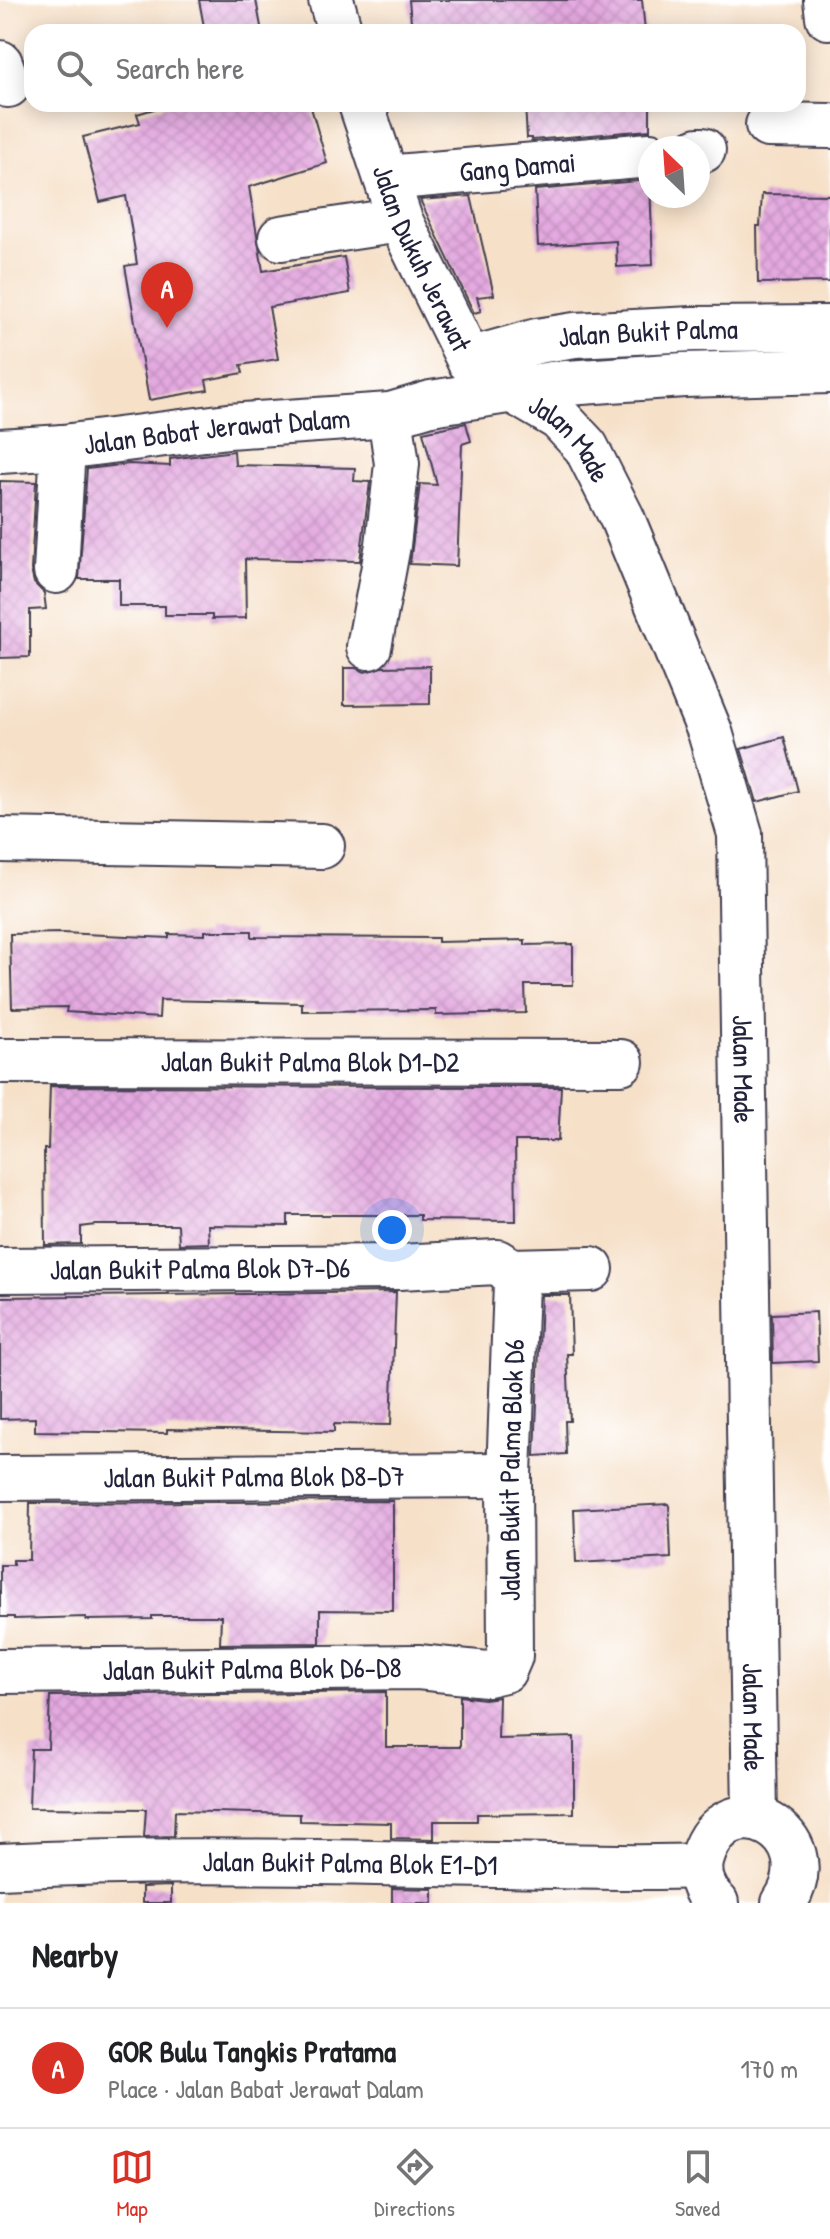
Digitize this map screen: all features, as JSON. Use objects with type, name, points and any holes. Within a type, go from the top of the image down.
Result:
[{"type":"street","points":[[331,0],[338,24]]},
{"type":"street","name":"Jalan Dukuh Jerawat","points":[[364,112],[400,220],[469,360],[513,390]]},
{"type":"street","points":[[768,125],[830,126]]},
{"type":"street","name":"Gang Damai","points":[[386,178],[638,156]]},
{"type":"street","points":[[281,238],[400,220]]},
{"type":"street","name":"Jalan Bukit Palma","points":[[469,360],[537,341],[575,335],[693,329],[830,328]]},
{"type":"street","points":[[431,403],[469,360]]},
{"type":"street","name":"Jalan Bukit Palma","points":[[513,390],[600,380],[830,371]]},
{"type":"street","name":"Jalan Babat Jerawat Dalam","points":[[0,451],[63,447],[228,426],[390,415],[431,403],[513,390]]},
{"type":"street","name":"Jalan Made","points":[[513,390],[559,418],[586,447],[594,461],[622,518],[710,732],[740,834],[755,1817]]},
{"type":"street","points":[[369,647],[388,545],[397,464],[390,415]]},
{"type":"street","points":[[56,571],[63,447]]},
{"type":"street","points":[[0,840],[322,846]]},
{"type":"street","name":"Jalan Bukit Palma Blok D1-D2","points":[[0,1061],[621,1062]]},
{"type":"street","name":"Jalan Bukit Palma Blok D7-D6","points":[[0,1270],[399,1267],[497,1262],[511,1271],[591,1269]]},
{"type":"street","name":"Jalan Bukit Palma Blok D6","points":[[504,1670],[510,1656],[509,1475],[516,1283],[511,1271]]},
{"type":"street","name":"Jalan Bukit Palma Blok D8-D7","points":[[0,1478],[509,1475]]},
{"type":"street","name":"Jalan Bukit Palma Blok D6-D8","points":[[0,1671],[418,1667],[487,1674],[504,1670]]},
{"type":"street","points":[[708,1885],[706,1845],[718,1830],[735,1820],[755,1817],[773,1823],[789,1835],[798,1852],[805,1881]]},
{"type":"street","name":"Jalan Bukit Palma Blok E1-D1","points":[[0,1866],[169,1862],[508,1865],[626,1869],[708,1885]]},
{"type":"building","points":[[199,0],[256,0],[260,24],[204,24]]},
{"type":"building","points":[[409,0],[642,0],[644,24],[411,24]]},
{"type":"building","points":[[312,112],[327,163],[249,187],[263,271],[344,257],[350,293],[269,307],[278,359],[241,365],[243,373],[206,380],[208,390],[149,400],[125,266],[137,264],[126,196],[100,202],[83,137],[140,123],[137,114]]},
{"type":"building","points":[[525,112],[650,112],[650,130],[527,138]]},
{"type":"building","points":[[638,181],[638,208],[651,208],[653,265],[617,267],[616,241],[538,246],[535,190]]},
{"type":"building","points":[[762,194],[830,195],[830,282],[758,283],[757,226],[760,226]]},
{"type":"building","points":[[471,196],[494,295],[477,297],[481,311],[474,313],[420,200]]},
{"type":"building","points":[[466,423],[471,441],[462,444],[457,566],[410,564],[420,484],[437,485],[423,432]]},
{"type":"building","points":[[234,451],[235,465],[355,468],[354,481],[370,482],[360,561],[245,559],[246,618],[165,615],[165,606],[119,606],[119,579],[79,579],[87,469],[129,464],[170,466],[170,459]]},
{"type":"building","points":[[0,481],[36,482],[31,570],[34,583],[44,593],[46,609],[30,610],[30,657],[0,658]]},
{"type":"building","points":[[430,666],[430,704],[344,705],[344,668],[365,672],[382,667]]},
{"type":"building","points":[[784,737],[798,791],[757,802],[741,749]]},
{"type":"building","points":[[205,931],[252,931],[252,937],[438,938],[438,942],[525,940],[525,945],[573,944],[573,985],[525,985],[526,1013],[436,1015],[436,1010],[302,1011],[302,1003],[160,1000],[159,1018],[66,1012],[67,1007],[12,1008],[10,934],[169,938],[169,934],[205,935]]},
{"type":"building","points":[[50,1086],[561,1087],[558,1141],[515,1141],[516,1221],[420,1220],[420,1215],[288,1215],[288,1226],[208,1225],[209,1243],[179,1244],[178,1225],[96,1225],[81,1227],[81,1244],[45,1245],[44,1149],[48,1149]]},
{"type":"building","points":[[396,1292],[391,1425],[334,1424],[334,1432],[167,1429],[167,1433],[35,1431],[35,1418],[0,1419],[0,1297]]},
{"type":"building","points":[[541,1295],[570,1295],[572,1354],[567,1354],[570,1421],[565,1421],[566,1454],[535,1456]]},
{"type":"building","points":[[816,1312],[818,1361],[773,1363],[772,1314]]},
{"type":"building","points":[[393,1501],[393,1611],[320,1610],[320,1643],[220,1644],[221,1616],[86,1620],[86,1617],[0,1617],[0,1565],[13,1565],[13,1560],[29,1560],[30,1503]]},
{"type":"building","points":[[669,1504],[671,1558],[576,1563],[574,1509]]},
{"type":"building","points":[[386,1692],[386,1747],[460,1747],[460,1696],[499,1697],[498,1739],[574,1737],[574,1813],[477,1814],[477,1821],[434,1821],[434,1839],[391,1838],[391,1823],[300,1821],[300,1814],[175,1811],[174,1836],[144,1837],[146,1809],[29,1808],[31,1749],[48,1749],[50,1696]]},
{"type":"building","points":[[171,1886],[171,1903],[142,1903],[142,1887]]},
{"type":"building","points":[[392,1888],[433,1889],[433,1903],[392,1903]]},
{"type":"place","name":"GOR Bulu Tangkis Pratama","points":[[167,328]]}]
